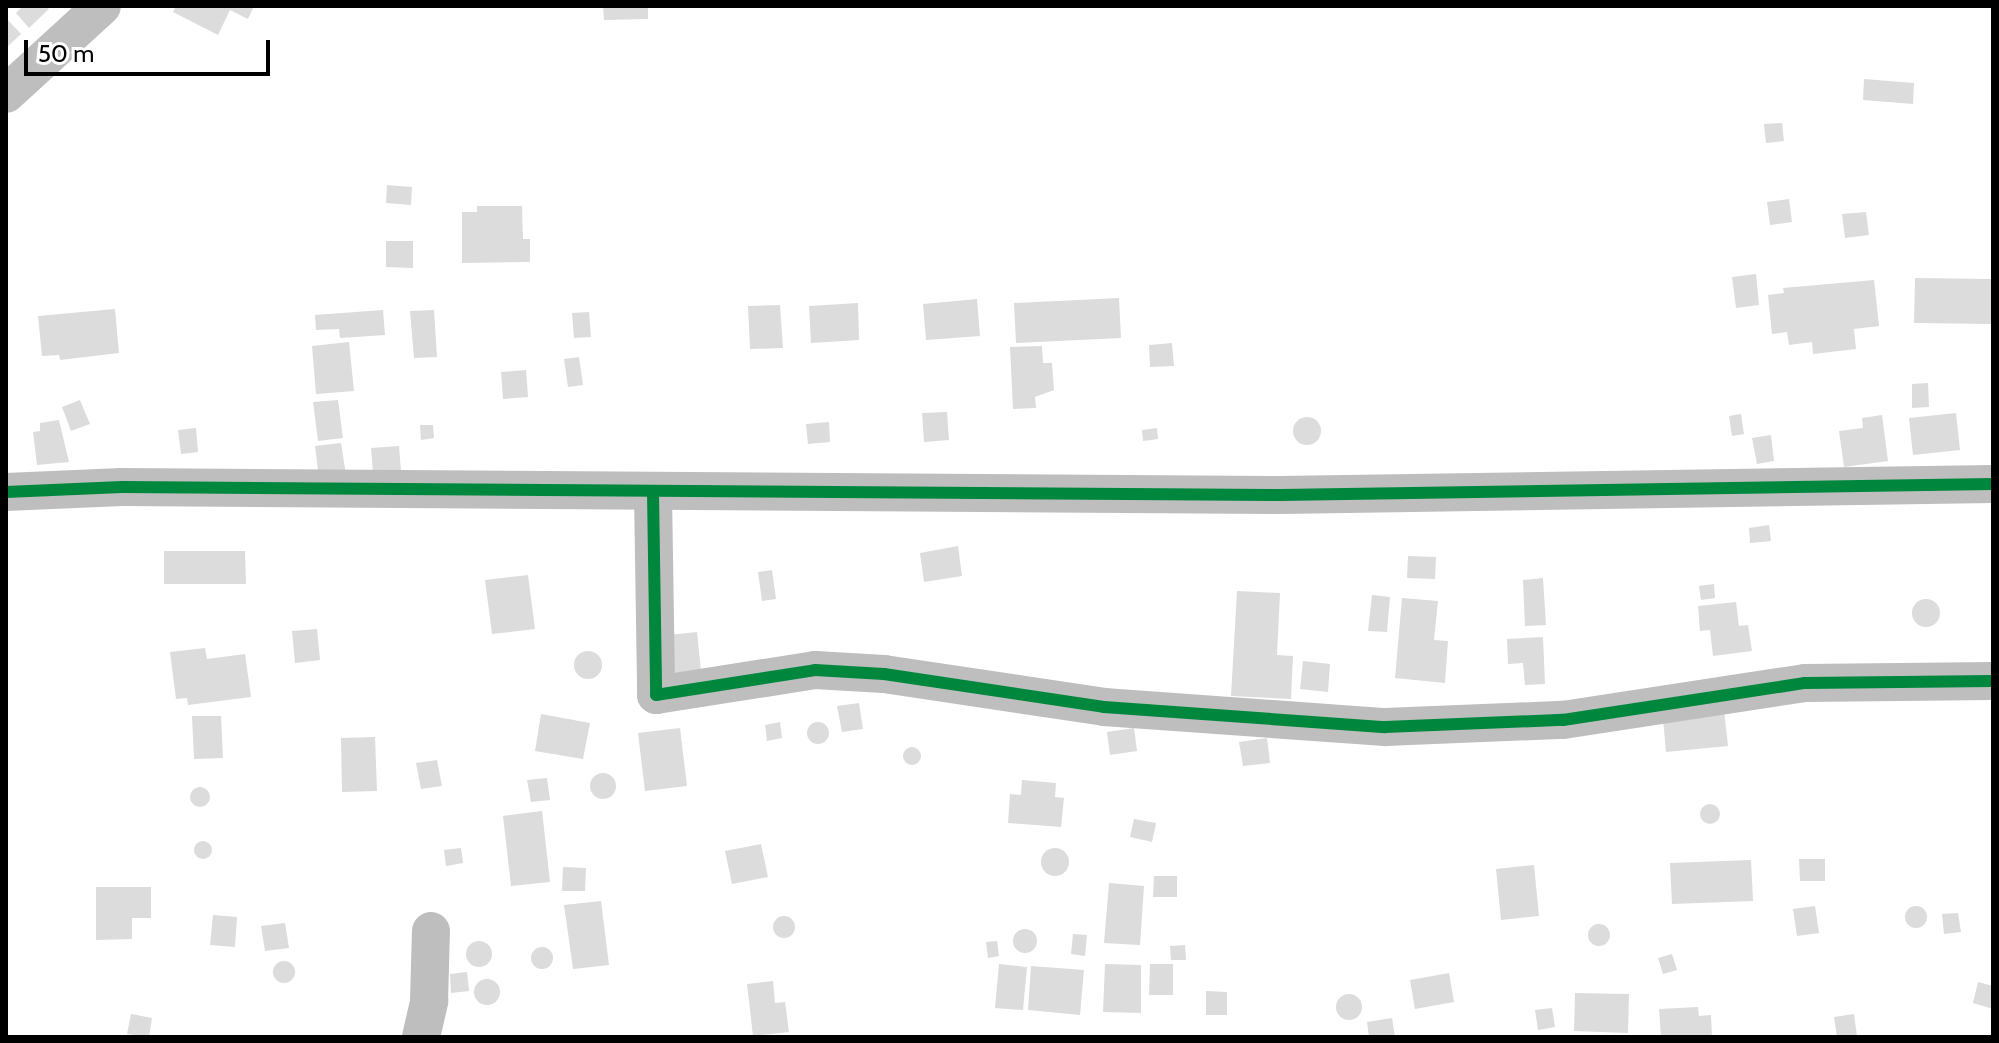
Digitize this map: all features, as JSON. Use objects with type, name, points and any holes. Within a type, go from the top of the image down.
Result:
[{"type":"street","points":[[6,94],[102,6]]},
{"type":"street","points":[[6,492],[122,487],[1280,495],[1993,484]]},
{"type":"street","points":[[653,493],[656,695],[815,670],[884,674],[1104,707],[1385,727],[1563,720],[1805,683],[1993,681]]},
{"type":"street","points":[[421,1037],[429,1001],[431,931]]},
{"type":"building","points":[[23,6],[45,6],[49,9],[29,28],[16,13]]},
{"type":"building","points":[[176,6],[254,6],[248,19],[230,10],[218,35],[173,12]]},
{"type":"building","points":[[603,6],[648,6],[648,19],[604,20]]},
{"type":"building","points":[[6,18],[21,34],[6,48]]},
{"type":"building","points":[[1864,79],[1914,83],[1913,104],[1863,100]]},
{"type":"building","points":[[1782,123],[1784,141],[1766,143],[1764,124]]},
{"type":"building","points":[[387,185],[412,187],[411,205],[386,203]]},
{"type":"building","points":[[1789,199],[1792,222],[1770,225],[1767,202]]},
{"type":"building","points":[[477,206],[522,206],[523,239],[530,239],[530,262],[462,263],[462,212],[477,212]]},
{"type":"building","points":[[1866,212],[1869,235],[1845,238],[1842,214]]},
{"type":"building","points":[[386,241],[413,241],[413,268],[386,267]]},
{"type":"building","points":[[1756,274],[1759,305],[1736,308],[1732,277]]},
{"type":"building","points":[[1915,278],[1993,279],[1993,324],[1914,323]]},
{"type":"building","points":[[1874,280],[1879,326],[1854,329],[1856,349],[1813,354],[1812,342],[1789,345],[1787,332],[1772,334],[1768,295],[1784,293],[1783,288]]},
{"type":"building","points":[[1119,298],[1121,338],[1016,343],[1014,303]]},
{"type":"building","points":[[977,299],[980,336],[926,340],[923,304]]},
{"type":"building","points":[[858,303],[859,340],[811,343],[809,306]]},
{"type":"building","points":[[780,305],[783,348],[750,349],[748,306]]},
{"type":"building","points":[[115,309],[119,353],[60,360],[59,355],[42,356],[38,316]]},
{"type":"building","points":[[383,310],[385,335],[340,338],[339,329],[316,330],[315,315]]},
{"type":"building","points":[[434,310],[437,357],[414,358],[410,311]]},
{"type":"building","points":[[589,312],[591,337],[574,338],[572,313]]},
{"type":"building","points":[[349,342],[354,391],[316,394],[312,346]]},
{"type":"building","points":[[1172,343],[1174,366],[1150,367],[1149,345]]},
{"type":"building","points":[[1042,346],[1043,363],[1052,363],[1054,390],[1035,397],[1036,408],[1013,409],[1010,347]]},
{"type":"building","points":[[579,357],[583,385],[568,387],[564,359]]},
{"type":"building","points":[[526,370],[528,397],[503,399],[501,372]]},
{"type":"building","points":[[1928,383],[1929,407],[1912,408],[1912,384]]},
{"type":"building","points":[[80,400],[90,424],[71,431],[62,407]]},
{"type":"building","points":[[338,400],[343,438],[318,441],[313,402]]},
{"type":"building","points":[[947,412],[949,440],[924,442],[922,413]]},
{"type":"building","points":[[1956,413],[1960,450],[1913,455],[1909,418]]},
{"type":"building","points":[[1741,414],[1744,434],[1732,436],[1729,416]]},
{"type":"building","points":[[1882,415],[1888,461],[1844,467],[1839,431],[1863,428],[1862,418]]},
{"type":"building","points":[[1307,417],[1317,421],[1321,431],[1317,441],[1307,445],[1297,441],[1293,431],[1297,421]]},
{"type":"building","points":[[59,420],[69,462],[37,465],[33,432],[40,431],[40,423]]},
{"type":"building","points":[[829,422],[830,442],[808,444],[806,424]]},
{"type":"building","points":[[420,425],[433,425],[434,438],[421,440]]},
{"type":"building","points":[[196,428],[198,452],[181,454],[178,430]]},
{"type":"building","points":[[1157,428],[1158,439],[1143,441],[1142,430]]},
{"type":"building","points":[[1771,435],[1774,461],[1757,464],[1752,438]]},
{"type":"building","points":[[341,443],[346,475],[319,478],[315,446]]},
{"type":"building","points":[[399,446],[401,471],[373,473],[371,448]]},
{"type":"building","points":[[1769,525],[1771,541],[1750,543],[1749,528]]},
{"type":"building","points":[[958,546],[962,576],[924,582],[920,553]]},
{"type":"building","points":[[164,551],[245,551],[246,584],[164,584]]},
{"type":"building","points":[[1408,556],[1436,557],[1435,579],[1407,578]]},
{"type":"building","points":[[772,570],[776,599],[762,601],[758,572]]},
{"type":"building","points":[[528,575],[535,629],[492,634],[485,580]]},
{"type":"building","points":[[1543,578],[1546,625],[1525,626],[1523,580]]},
{"type":"building","points":[[1714,584],[1715,598],[1701,600],[1699,586]]},
{"type":"building","points":[[1237,591],[1280,593],[1277,655],[1293,656],[1291,699],[1231,696]]},
{"type":"building","points":[[1372,595],[1390,597],[1387,632],[1368,631]]},
{"type":"building","points":[[1402,598],[1438,601],[1434,640],[1448,641],[1445,683],[1395,678]]},
{"type":"building","points":[[1926,599],[1936,603],[1940,613],[1936,623],[1926,627],[1916,623],[1912,613],[1916,603]]},
{"type":"building","points":[[1736,602],[1739,626],[1748,625],[1752,651],[1713,656],[1710,630],[1700,631],[1698,606]]},
{"type":"building","points":[[317,629],[320,660],[295,663],[292,631]]},
{"type":"building","points":[[697,632],[702,681],[664,685],[659,636]]},
{"type":"building","points":[[1543,637],[1545,684],[1525,685],[1523,663],[1508,664],[1507,639]]},
{"type":"building","points":[[205,648],[207,659],[245,654],[251,697],[188,705],[187,698],[176,699],[170,652]]},
{"type":"building","points":[[588,651],[598,655],[602,665],[598,675],[588,679],[578,675],[574,665],[578,655]]},
{"type":"building","points":[[1303,661],[1330,664],[1328,692],[1300,689]]},
{"type":"building","points":[[1723,701],[1728,746],[1666,752],[1662,708]]},
{"type":"building","points":[[859,703],[863,729],[842,732],[837,706]]},
{"type":"building","points":[[541,714],[590,723],[583,759],[535,751]]},
{"type":"building","points":[[192,716],[221,716],[223,758],[194,759]]},
{"type":"building","points":[[780,722],[782,738],[767,741],[765,725]]},
{"type":"building","points":[[814,722],[822,722],[829,733],[822,744],[814,744],[807,737],[807,729]]},
{"type":"building","points":[[680,728],[687,786],[645,791],[638,733]]},
{"type":"building","points":[[1134,728],[1137,751],[1110,755],[1107,732]]},
{"type":"building","points":[[375,737],[377,791],[342,792],[341,738]]},
{"type":"building","points":[[1267,738],[1270,763],[1243,766],[1239,742]]},
{"type":"building","points":[[912,747],[921,756],[912,765],[903,756]]},
{"type":"building","points":[[437,760],[442,786],[421,789],[416,763]]},
{"type":"building","points":[[603,773],[612,777],[616,786],[612,795],[603,799],[594,795],[590,786],[594,777]]},
{"type":"building","points":[[547,778],[550,800],[531,802],[527,780]]},
{"type":"building","points":[[1022,780],[1056,783],[1055,797],[1064,798],[1061,827],[1008,823],[1010,794],[1021,795]]},
{"type":"building","points":[[200,787],[207,790],[210,797],[207,804],[200,807],[193,804],[190,797],[193,790]]},
{"type":"building","points":[[1710,804],[1717,807],[1720,814],[1717,821],[1710,824],[1703,821],[1700,814],[1703,807]]},
{"type":"building","points":[[542,811],[550,882],[511,886],[503,816]]},
{"type":"building","points":[[1134,819],[1156,823],[1152,842],[1130,837]]},
{"type":"building","points":[[203,841],[212,850],[203,859],[194,850]]},
{"type":"building","points":[[761,844],[768,877],[732,884],[725,851]]},
{"type":"building","points":[[461,848],[463,863],[446,866],[444,850]]},
{"type":"building","points":[[1055,848],[1065,852],[1069,862],[1065,872],[1055,876],[1045,872],[1041,862],[1045,852]]},
{"type":"building","points":[[1799,859],[1825,859],[1825,881],[1800,881]]},
{"type":"building","points":[[1751,860],[1753,901],[1672,904],[1670,863]]},
{"type":"building","points":[[1534,865],[1539,916],[1501,920],[1496,869]]},
{"type":"building","points":[[563,867],[586,868],[585,891],[562,891]]},
{"type":"building","points":[[1154,876],[1177,876],[1177,897],[1153,897]]},
{"type":"building","points":[[1109,883],[1144,886],[1140,945],[1104,943]]},
{"type":"building","points":[[96,887],[151,887],[151,918],[132,918],[132,939],[96,940]]},
{"type":"building","points":[[601,901],[609,965],[573,969],[564,905]]},
{"type":"building","points":[[1815,906],[1819,933],[1797,936],[1793,909]]},
{"type":"building","points":[[1916,906],[1924,909],[1927,917],[1924,925],[1916,928],[1908,925],[1905,917],[1908,909]]},
{"type":"building","points":[[1958,913],[1961,932],[1944,934],[1942,914]]},
{"type":"building","points":[[213,915],[237,917],[235,947],[210,945]]},
{"type":"building","points":[[784,916],[792,919],[795,927],[792,935],[784,938],[776,935],[773,927],[776,919]]},
{"type":"building","points":[[285,923],[289,948],[265,951],[261,926]]},
{"type":"building","points":[[1599,924],[1610,935],[1599,946],[1588,935]]},
{"type":"building","points":[[1020,929],[1030,929],[1037,936],[1037,946],[1030,953],[1020,953],[1013,946],[1013,936]]},
{"type":"building","points":[[1073,934],[1087,935],[1085,956],[1071,954]]},
{"type":"building","points":[[479,941],[488,945],[492,954],[488,963],[479,967],[470,963],[466,954],[470,945]]},
{"type":"building","points":[[997,941],[999,956],[988,958],[986,942]]},
{"type":"building","points":[[1185,945],[1186,960],[1171,960],[1170,946]]},
{"type":"building","points":[[542,947],[550,950],[553,958],[550,966],[542,969],[534,966],[531,958],[534,950]]},
{"type":"building","points":[[1672,954],[1677,970],[1663,974],[1658,958]]},
{"type":"building","points":[[284,961],[292,964],[295,972],[292,980],[284,983],[276,980],[273,972],[276,964]]},
{"type":"building","points":[[999,964],[1027,967],[1023,1010],[995,1008]]},
{"type":"building","points":[[1105,964],[1141,965],[1141,1013],[1103,1012]]},
{"type":"building","points":[[1150,964],[1173,964],[1173,995],[1149,995]]},
{"type":"building","points":[[1031,966],[1084,970],[1080,1015],[1028,1010]]},
{"type":"building","points":[[467,972],[469,991],[451,993],[450,974]]},
{"type":"building","points":[[1449,973],[1454,1002],[1415,1009],[1410,980]]},
{"type":"building","points":[[487,979],[496,983],[500,992],[496,1001],[487,1005],[478,1001],[474,992],[478,983]]},
{"type":"building","points":[[773,981],[775,1003],[785,1002],[789,1032],[753,1036],[747,984]]},
{"type":"building","points":[[1978,982],[1993,986],[1993,1009],[1973,1003]]},
{"type":"building","points":[[1206,991],[1227,992],[1227,1015],[1206,1015]]},
{"type":"building","points":[[1575,993],[1629,994],[1628,1033],[1574,1031]]},
{"type":"building","points":[[1349,994],[1358,998],[1362,1007],[1358,1016],[1349,1020],[1340,1016],[1336,1007],[1340,998]]},
{"type":"building","points":[[1698,1007],[1699,1016],[1711,1015],[1712,1037],[1661,1037],[1659,1009]]},
{"type":"building","points":[[1552,1008],[1555,1027],[1538,1030],[1535,1010]]},
{"type":"building","points":[[131,1014],[152,1018],[149,1037],[127,1034]]},
{"type":"building","points":[[1854,1014],[1857,1036],[1837,1037],[1834,1017]]},
{"type":"building","points":[[1392,1018],[1395,1037],[1369,1037],[1367,1022]]},
{"type":"cycle path","points":[[6,492],[122,487],[1280,495],[1993,484]]},
{"type":"cycle path","points":[[653,493],[656,695],[815,670],[884,674],[1104,707],[1385,727],[1563,720],[1805,683],[1993,681]]}]
